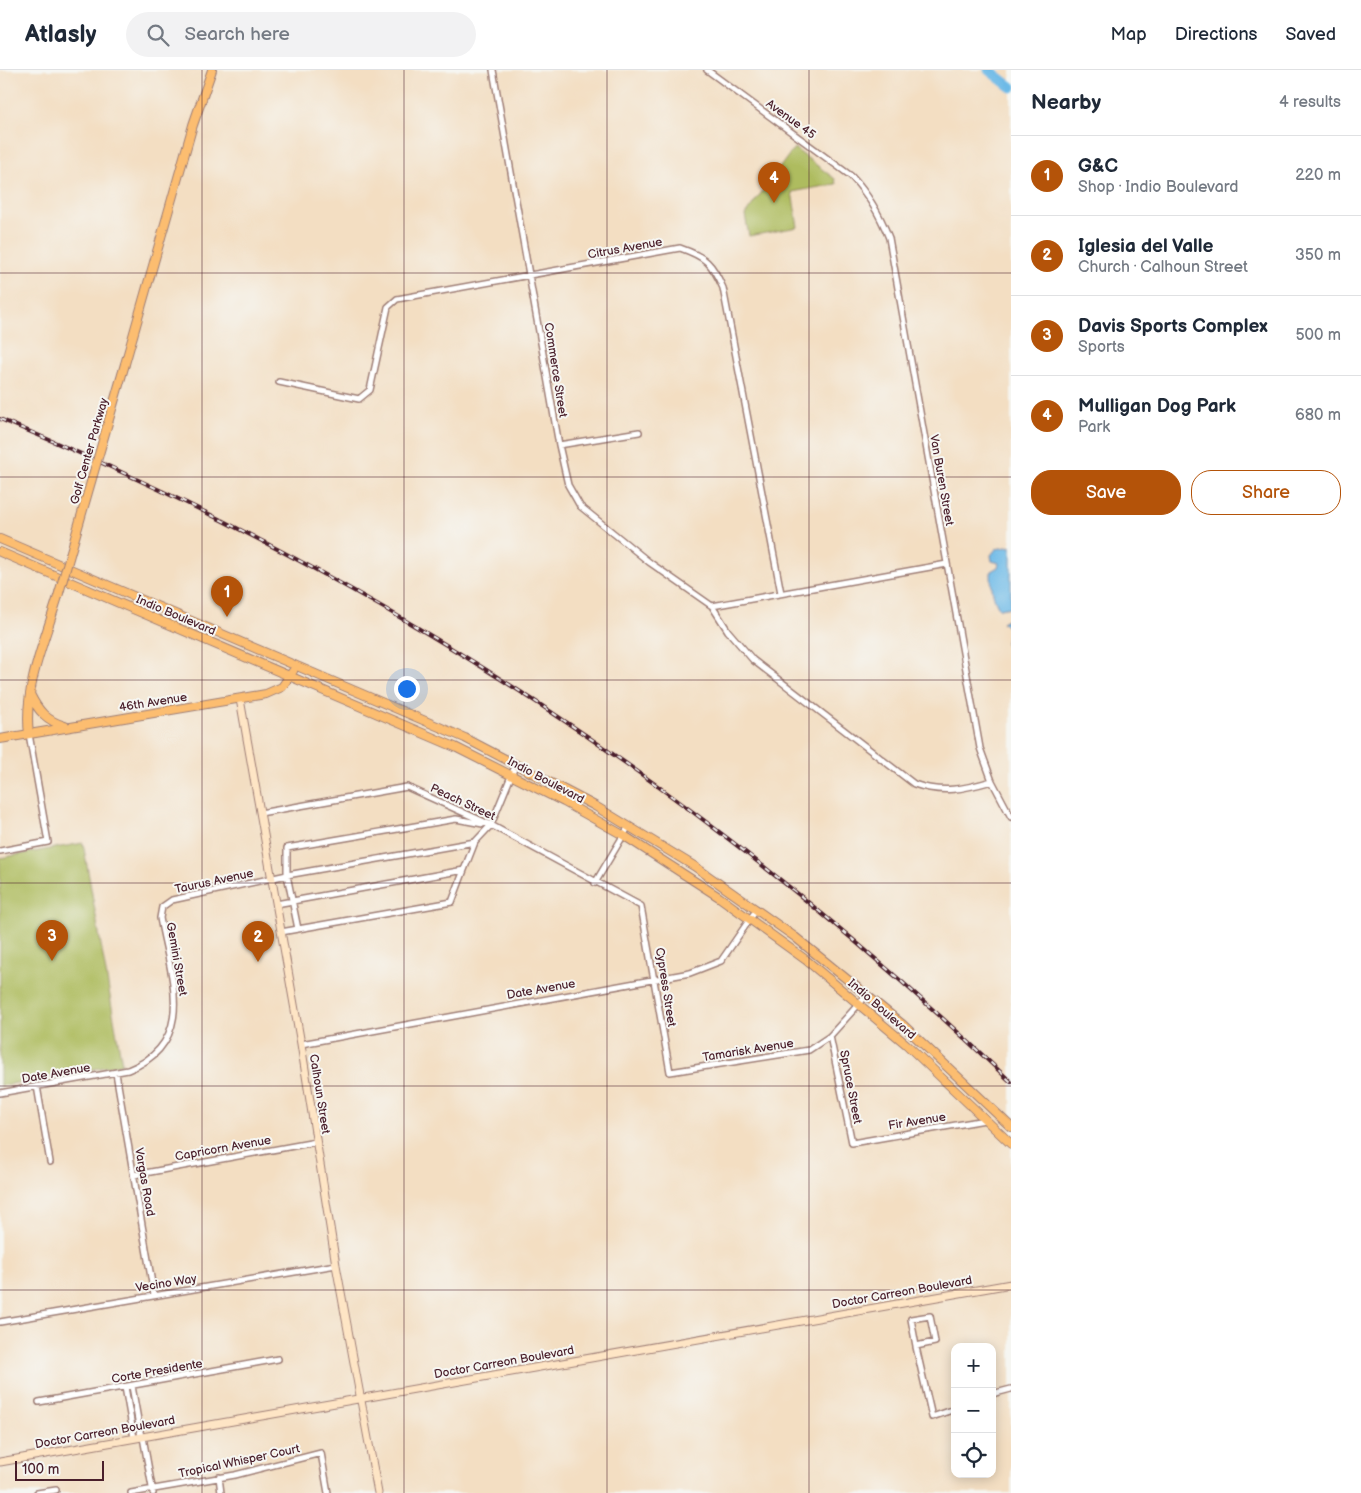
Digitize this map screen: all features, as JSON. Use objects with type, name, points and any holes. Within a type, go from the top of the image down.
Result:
[{"type":"main road","name":"Golf Center Parkway","points":[[29,734],[27,712],[30,694],[193,125],[212,70]]},
{"type":"main road","name":"Indio Boulevard","points":[[0,539],[465,738],[629,826],[757,909],[867,995],[935,1054],[1011,1127]]},
{"type":"main road","name":"Indio Boulevard","points":[[0,552],[290,675],[512,775],[623,835],[750,919],[860,1004],[906,1044],[1011,1144]]},
{"type":"main road","name":"46th Avenue","points":[[0,739],[240,699],[275,691],[284,684],[297,666]]},
{"type":"main road","points":[[30,694],[44,716],[52,723],[69,727]]},
{"type":"main road","name":"Calhoun Street","points":[[240,699],[301,1044],[336,1265],[378,1493]]},
{"type":"main road","name":"Doctor Carreon Boulevard","points":[[0,1462],[1011,1284]]},
{"type":"street","name":"Commerce Street","points":[[493,70],[559,445],[568,485],[580,506],[650,562],[712,606]]},
{"type":"street","name":"Avenue 45","points":[[707,70],[839,166],[861,187]]},
{"type":"street","name":"Van Buren Street","points":[[861,187],[889,238],[980,748],[992,781],[1011,817]]},
{"type":"street","name":"Citrus Avenue","points":[[280,382],[359,399],[370,390],[388,307],[397,299],[680,248],[700,255],[715,271],[723,288],[781,593]]},
{"type":"street","points":[[559,445],[639,432]]},
{"type":"street","points":[[947,564],[712,606],[728,631],[753,660],[914,784],[931,790],[958,790],[992,781]]},
{"type":"street","name":"Golf Center Parkway","points":[[0,851],[48,842],[29,734]]},
{"type":"street","points":[[282,932],[452,902],[475,842],[491,825],[516,764]]},
{"type":"street","name":"Peach Street","points":[[260,813],[407,788],[491,825],[594,883],[641,906]]},
{"type":"street","points":[[298,929],[287,875],[287,848],[456,819],[491,825]]},
{"type":"street","points":[[594,883],[629,826]]},
{"type":"street","name":"Taurus Avenue","points":[[162,907],[172,900],[287,875],[475,842]]},
{"type":"street","points":[[276,904],[293,899],[464,870]]},
{"type":"street","name":"Cypress Street","points":[[641,906],[670,1072]]},
{"type":"street","name":"Gemini Street","points":[[116,1073],[135,1068],[152,1058],[164,1045],[173,1026],[175,1003],[160,918],[162,907]]},
{"type":"street","name":"Date Avenue","points":[[301,1044],[674,977],[721,961],[757,909]]},
{"type":"street","name":"Tamarisk Avenue","points":[[670,1072],[809,1050],[830,1036],[867,995]]},
{"type":"street","name":"Spruce Street","points":[[830,1036],[852,1143]]},
{"type":"street","name":"Date Avenue","points":[[0,1093],[116,1073]]},
{"type":"street","name":"Vargas Road","points":[[116,1073],[154,1295]]},
{"type":"street","points":[[36,1086],[50,1162]]},
{"type":"street","name":"Fir Avenue","points":[[852,1143],[986,1120]]},
{"type":"street","name":"Capricorn Avenue","points":[[134,1175],[316,1142]]},
{"type":"street","name":"Vecino Way","points":[[0,1322],[336,1265]]},
{"type":"street","points":[[916,1346],[935,1342],[930,1316],[911,1319],[916,1346],[932,1417],[951,1410]]},
{"type":"street","name":"Corte Presidente","points":[[39,1402],[278,1359]]},
{"type":"street","points":[[132,1386],[139,1438]]},
{"type":"street","points":[[125,1387],[153,1491]]},
{"type":"street","points":[[996,1393],[1011,1389]]},
{"type":"street","name":"Tropical Whisper Court","points":[[131,1493],[153,1491],[321,1453],[328,1493]]},
{"type":"street","points":[[219,1477],[222,1493]]},
{"type":"street","points":[[39,1493],[56,1490]]},
{"type":"green space","points":[[794,148],[835,179],[836,184],[792,192],[798,227],[749,236],[745,215]]},
{"type":"green space","points":[[83,843],[122,1064],[0,1086],[0,858]]},
{"type":"water","points":[[1011,546],[1011,607],[1000,609],[994,596],[991,576],[991,571],[998,567],[999,563],[992,561],[991,555],[996,549]]},
{"type":"water","points":[[1011,617],[1011,668],[1006,642],[1010,630],[1002,622]]},
{"type":"waterway","points":[[989,70],[1011,87]]},
{"type":"railway","points":[[0,419],[141,481],[278,549],[409,623],[537,702],[661,788],[781,880],[897,978],[1011,1082]]},
{"type":"place","name":"Mulligan Dog Park","points":[[774,203]]},
{"type":"place","name":"G&C","points":[[227,617]]},
{"type":"place","name":"Davis Sports Complex","points":[[52,961]]},
{"type":"place","name":"Iglesia del Valle","points":[[258,962]]}]
